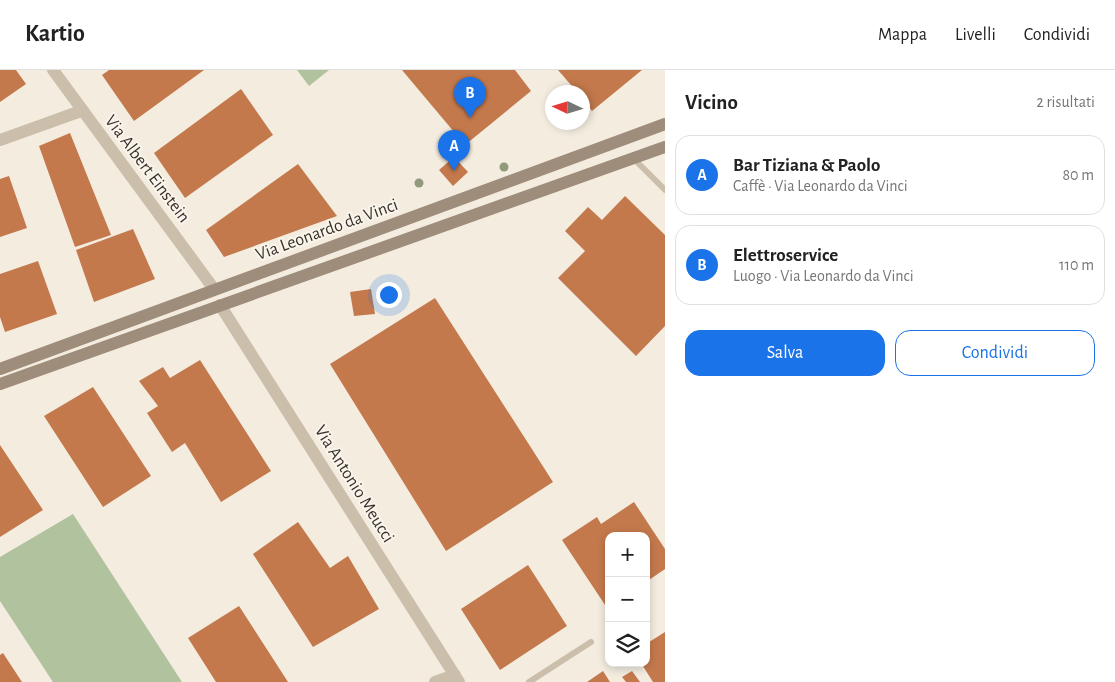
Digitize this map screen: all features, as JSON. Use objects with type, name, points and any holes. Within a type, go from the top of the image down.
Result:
[{"type":"main road","name":"Via Leonardo da Vinci","points":[[0,369],[665,124]]},
{"type":"main road","name":"Via Leonardo da Vinci","points":[[0,384],[665,147]]},
{"type":"street","name":"Via Albert Einstein","points":[[53,70],[81,111],[214,289]]},
{"type":"street","points":[[0,140],[81,111]]},
{"type":"street","name":"Via Antonio Meucci","points":[[220,305],[457,678]]},
{"type":"street","points":[[435,682],[457,678]]},
{"type":"lane","points":[[633,158],[665,190]]},
{"type":"lane","points":[[529,682],[592,642]]},
{"type":"green space","points":[[297,70],[329,70],[309,86]]},
{"type":"green space","points":[[73,514],[182,682],[53,682],[0,601],[0,557]]},
{"type":"building","points":[[0,70],[16,70],[26,84],[0,102]]},
{"type":"building","points":[[109,70],[204,70],[134,121],[102,75]]},
{"type":"building","points":[[402,70],[515,70],[531,91],[465,145]]},
{"type":"building","points":[[558,70],[642,70],[592,111],[590,109],[590,85],[571,85]]},
{"type":"building","points":[[241,89],[273,135],[185,198],[154,153]]},
{"type":"building","points":[[70,133],[111,235],[75,247],[39,146]]},
{"type":"building","points":[[454,157],[468,172],[453,186],[439,170]]},
{"type":"building","points":[[298,164],[337,216],[224,257],[206,230]]},
{"type":"building","points":[[9,176],[27,228],[0,237],[0,179]]},
{"type":"building","points":[[625,196],[665,235],[665,326],[636,356],[558,278],[585,251],[565,231],[588,207],[602,220]]},
{"type":"building","points":[[133,229],[155,279],[94,302],[76,250]]},
{"type":"building","points":[[38,261],[57,314],[5,332],[0,317],[0,274]]},
{"type":"building","points":[[371,289],[375,314],[354,316],[350,292]]},
{"type":"building","points":[[435,298],[553,482],[446,551],[330,364]]},
{"type":"building","points":[[200,360],[271,471],[221,502],[185,443],[172,452],[147,413],[158,406],[139,381],[163,367],[170,378]]},
{"type":"building","points":[[93,387],[151,476],[103,507],[44,416]]},
{"type":"building","points":[[0,445],[43,510],[0,537]]},
{"type":"building","points":[[634,502],[665,549],[665,569],[650,579],[650,532],[605,532],[605,605],[562,540],[597,517],[601,524]]},
{"type":"building","points":[[298,522],[330,568],[348,556],[379,609],[313,647],[253,554]]},
{"type":"building","points":[[528,565],[567,626],[500,670],[461,609]]},
{"type":"building","points":[[239,606],[288,682],[216,682],[188,638]]},
{"type":"building","points":[[665,632],[665,682],[653,682],[644,667],[650,667],[650,641]]},
{"type":"building","points":[[3,653],[22,682],[0,682],[0,655]]},
{"type":"building","points":[[603,671],[610,682],[587,682]]},
{"type":"building","points":[[632,671],[640,682],[626,682],[622,677]]},
{"type":"place","name":"Elettroservice","points":[[470,118]]},
{"type":"place","name":"Bar Tiziana & Paolo","points":[[454,171]]}]
